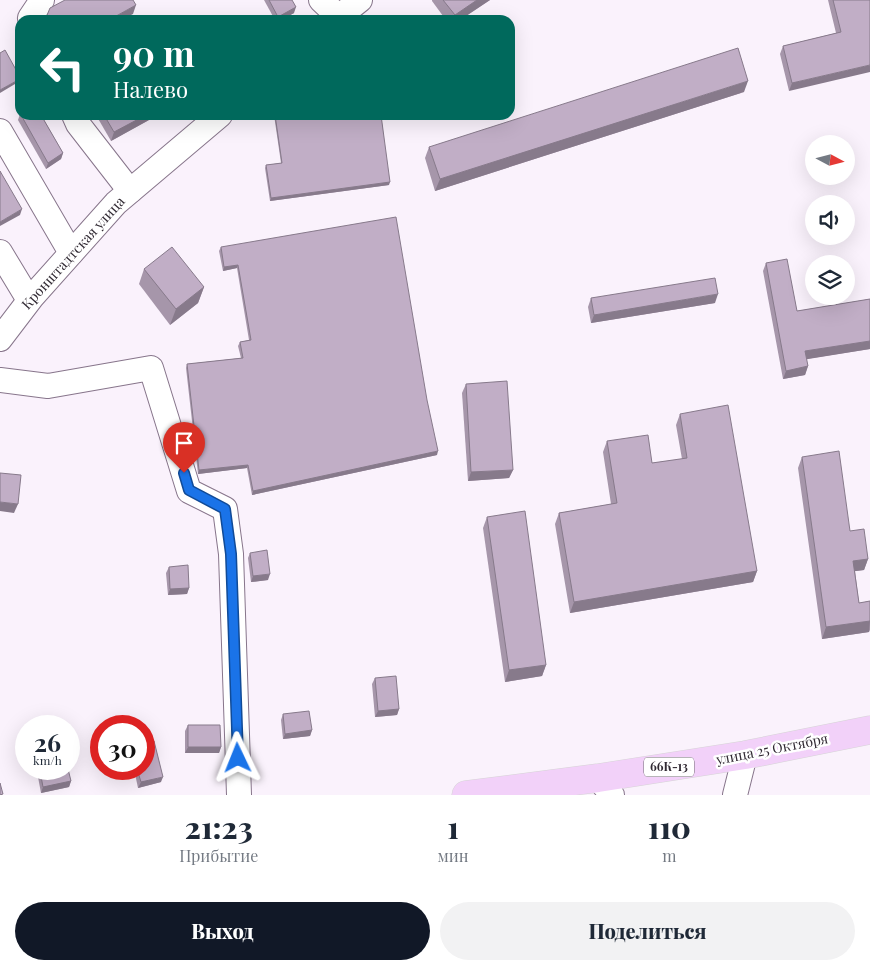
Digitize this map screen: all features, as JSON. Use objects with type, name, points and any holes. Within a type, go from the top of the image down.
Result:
[{"type":"main road","name":"улица 25 Октября","points":[[466,795],[605,787],[745,754],[870,730]]},
{"type":"street","points":[[32,15],[42,0]]},
{"type":"street","points":[[321,0],[334,15]]},
{"type":"street","points":[[341,15],[360,0]]},
{"type":"street","points":[[76,120],[130,191]]},
{"type":"street","name":"Кронштадтская улица","points":[[0,339],[29,300],[116,203],[214,120]]},
{"type":"street","points":[[0,132],[71,253]]},
{"type":"street","points":[[0,252],[29,300]]},
{"type":"street","points":[[0,380],[48,386],[151,368],[189,490],[225,509],[231,554],[239,795]]},
{"type":"street","points":[[735,795],[745,754]]},
{"type":"building","points":[[65,0],[133,0],[136,5],[118,15],[47,15],[50,8]]},
{"type":"building","points":[[269,0],[292,0],[296,7],[282,15],[277,15]]},
{"type":"building","points":[[443,0],[477,0],[455,15]]},
{"type":"building","points":[[833,0],[870,0],[870,65],[792,83],[783,46],[841,32]]},
{"type":"building","points":[[738,48],[748,81],[440,179],[429,147]]},
{"type":"building","points":[[5,50],[15,68],[15,82],[0,90],[0,53]]},
{"type":"building","points":[[24,120],[44,120],[63,153],[48,163]]},
{"type":"building","points":[[107,120],[137,120],[114,132]]},
{"type":"building","points":[[276,120],[382,120],[390,182],[271,198],[266,165],[282,163]]},
{"type":"building","points":[[0,171],[22,209],[0,222]]},
{"type":"building","points":[[396,217],[427,400],[438,451],[253,491],[248,465],[199,470],[187,364],[243,358],[240,342],[251,340],[238,265],[224,267],[221,247]]},
{"type":"building","points":[[172,247],[204,287],[176,309],[144,269]]},
{"type":"building","points":[[787,259],[797,311],[834,305],[855,305],[855,301],[870,299],[870,341],[805,351],[808,366],[786,371],[766,263]]},
{"type":"building","points":[[715,278],[718,294],[594,315],[591,298]]},
{"type":"building","points":[[507,381],[513,470],[471,472],[466,384]]},
{"type":"building","points":[[728,405],[757,571],[574,602],[559,513],[617,503],[607,441],[648,435],[652,463],[687,458],[680,414]]},
{"type":"building","points":[[839,451],[850,531],[864,529],[868,559],[853,561],[859,603],[870,601],[870,621],[826,627],[802,457]]},
{"type":"building","points":[[0,473],[21,475],[18,504],[0,502]]},
{"type":"building","points":[[525,511],[546,665],[509,670],[487,517]]},
{"type":"building","points":[[267,550],[270,574],[253,576],[250,553]]},
{"type":"building","points":[[188,565],[189,588],[170,589],[169,567]]},
{"type":"building","points":[[396,676],[399,709],[378,711],[375,678]]},
{"type":"building","points":[[309,711],[312,730],[285,734],[283,714]]},
{"type":"building","points":[[188,725],[220,725],[221,747],[188,747]]},
{"type":"building","points":[[155,745],[163,777],[155,779]]},
{"type":"building","points":[[42,780],[71,781],[43,787]]},
{"type":"building","points":[[0,783],[3,794],[0,795]]},
{"type":"route","points":[[184,473],[189,490],[225,509],[231,554],[238,758]]}]
